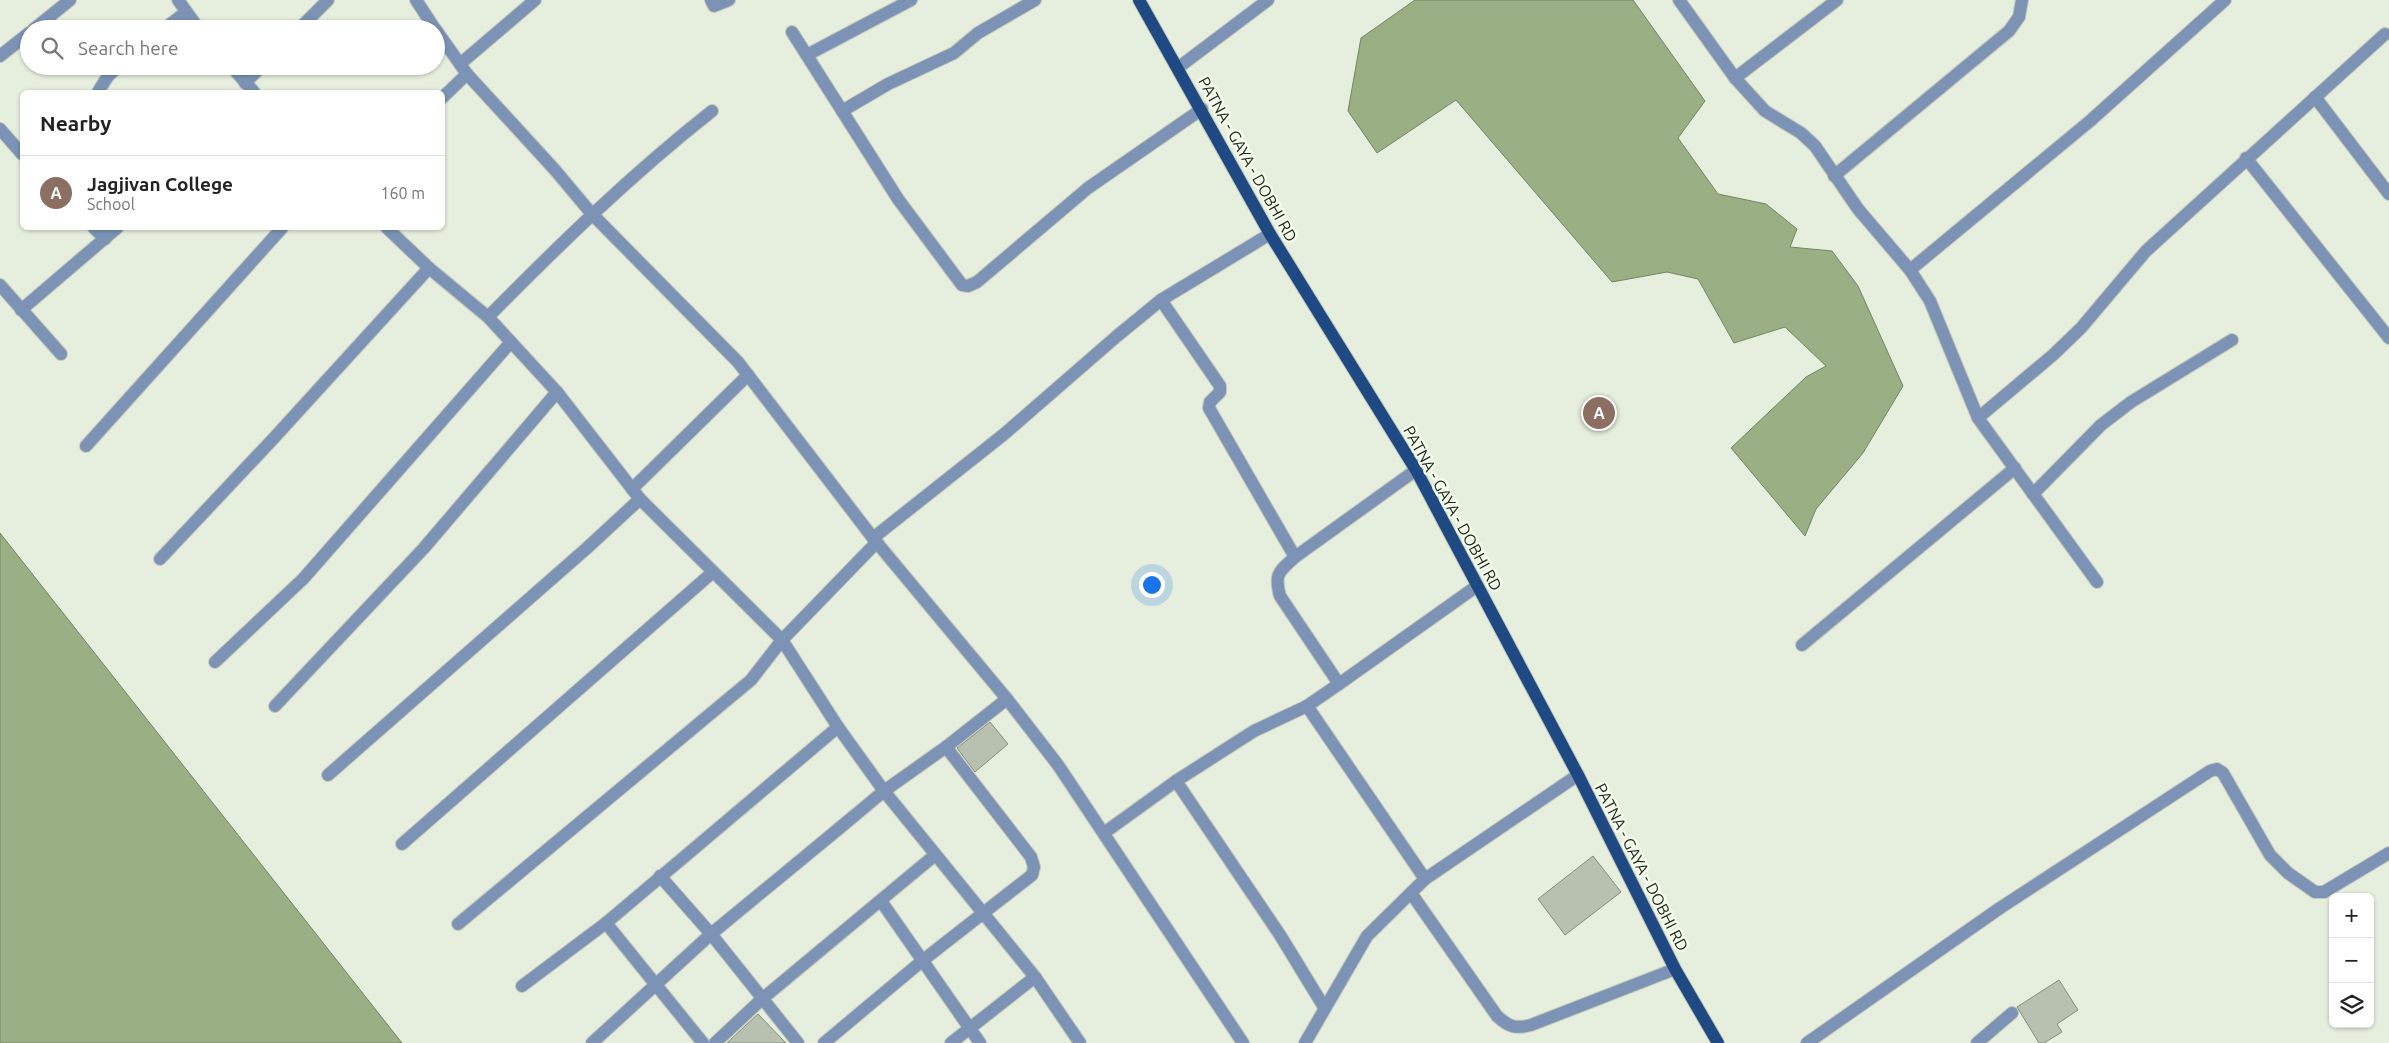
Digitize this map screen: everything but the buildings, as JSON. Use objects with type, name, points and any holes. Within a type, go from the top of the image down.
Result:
[{"type":"main road","name":"PATNA - GAYA - DOBHI RD","points":[[1139,0],[1179,67],[1270,234],[1416,470],[1578,775],[1675,969],[1718,1043]]},
{"type":"street","points":[[45,20],[70,0]]},
{"type":"street","points":[[178,0],[193,20]]},
{"type":"street","points":[[309,20],[328,0]]},
{"type":"street","points":[[416,0],[430,20]]},
{"type":"street","points":[[445,94],[463,69],[535,0]]},
{"type":"street","points":[[711,0],[714,6],[729,0]]},
{"type":"street","points":[[807,56],[911,0]]},
{"type":"street","points":[[842,111],[888,84],[954,53],[978,33],[1035,0]]},
{"type":"street","points":[[1179,67],[1268,0]]},
{"type":"street","points":[[1679,0],[1735,78],[1765,111],[1808,138],[1858,209],[1910,270],[1930,301],[1978,418],[2097,582]]},
{"type":"street","points":[[1735,78],[1837,0]]},
{"type":"street","points":[[1834,176],[2009,31],[2019,17],[2022,0]]},
{"type":"street","points":[[1910,270],[2090,121],[2225,0]]},
{"type":"street","points":[[176,20],[186,12]]},
{"type":"street","points":[[792,32],[898,198],[962,285],[968,286],[977,282],[1088,188],[1202,109]]},
{"type":"street","points":[[1978,418],[2074,334],[2146,251],[2246,158],[2385,34]]},
{"type":"street","points":[[0,56],[20,40]]},
{"type":"street","points":[[445,42],[463,69],[555,170],[591,213],[738,362],[875,540],[1007,699],[1058,766],[1104,833],[1243,1043]]},
{"type":"street","points":[[99,90],[109,75]]},
{"type":"street","points":[[238,75],[249,89],[257,75]]},
{"type":"street","points":[[2315,97],[2389,194]]},
{"type":"street","points":[[488,317],[591,213],[672,142],[712,110]]},
{"type":"street","points":[[0,129],[20,152]]},
{"type":"street","points":[[2246,158],[2389,338]]},
{"type":"street","points":[[96,230],[106,239]]},
{"type":"street","points":[[21,310],[114,230]]},
{"type":"street","points":[[86,446],[280,230]]},
{"type":"street","points":[[389,230],[429,268],[488,317],[556,392],[636,494],[782,640],[838,727],[884,791],[1034,977],[1080,1043]]},
{"type":"street","points":[[458,924],[751,680],[782,640],[875,540],[1003,435],[1161,300],[1270,234]]},
{"type":"street","points":[[160,558],[273,439],[429,268]]},
{"type":"street","points":[[0,285],[61,354]]},
{"type":"street","points":[[1161,300],[1220,386],[1220,392],[1210,402],[1209,408],[1295,557]]},
{"type":"street","points":[[2032,494],[2101,425],[2131,402],[2232,340]]},
{"type":"street","points":[[215,662],[303,579],[511,342]]},
{"type":"street","points":[[328,775],[587,548],[748,375]]},
{"type":"street","points":[[275,706],[424,548],[556,392]]},
{"type":"street","points":[[1802,645],[2014,468]]},
{"type":"street","points":[[1340,684],[1280,596],[1277,582],[1278,572],[1295,557],[1416,470]]},
{"type":"street","points":[[402,844],[713,572]]},
{"type":"street","points":[[1104,833],[1176,781],[1254,732],[1307,706],[1477,586]]},
{"type":"street","points":[[592,1043],[711,934],[884,791],[946,747],[1007,699]]},
{"type":"street","points":[[1307,706],[1426,879]]},
{"type":"street","points":[[522,986],[606,923],[838,727]]},
{"type":"street","points":[[824,1043],[922,961],[1032,875],[1034,867],[1031,857],[946,747]]},
{"type":"street","points":[[1807,1043],[2000,908],[2210,770],[2217,769],[2223,774],[2270,855],[2278,864],[2315,892],[2324,892],[2389,853]]},
{"type":"street","points":[[1305,1043],[1367,936],[1426,879],[1578,775]]},
{"type":"street","points":[[1176,781],[1280,935],[1324,1008]]},
{"type":"street","points":[[715,1043],[762,999],[935,855]]},
{"type":"street","points":[[660,876],[711,934],[798,1043]]},
{"type":"street","points":[[1411,893],[1497,1016],[1507,1025],[1518,1028],[1531,1025],[1675,969]]},
{"type":"street","points":[[882,901],[980,1043]]},
{"type":"street","points":[[606,923],[654,985],[703,1043]]},
{"type":"street","points":[[951,1043],[1034,977]]},
{"type":"street","points":[[1977,1043],[2012,1014]]},
{"type":"shaded area","points":[[1415,0],[1633,0],[1705,101],[1678,138],[1718,194],[1766,204],[1797,229],[1790,247],[1832,251],[1858,286],[1903,386],[1863,453],[1816,509],[1805,536],[1731,448],[1806,377],[1826,366],[1785,327],[1734,343],[1698,279],[1667,272],[1612,282],[1456,100],[1377,153],[1348,111],[1361,38]]},
{"type":"shaded area","points":[[0,533],[402,1043],[0,1043]]},
{"type":"place","name":"Jagjivan College","points":[[1599,413]]}]
